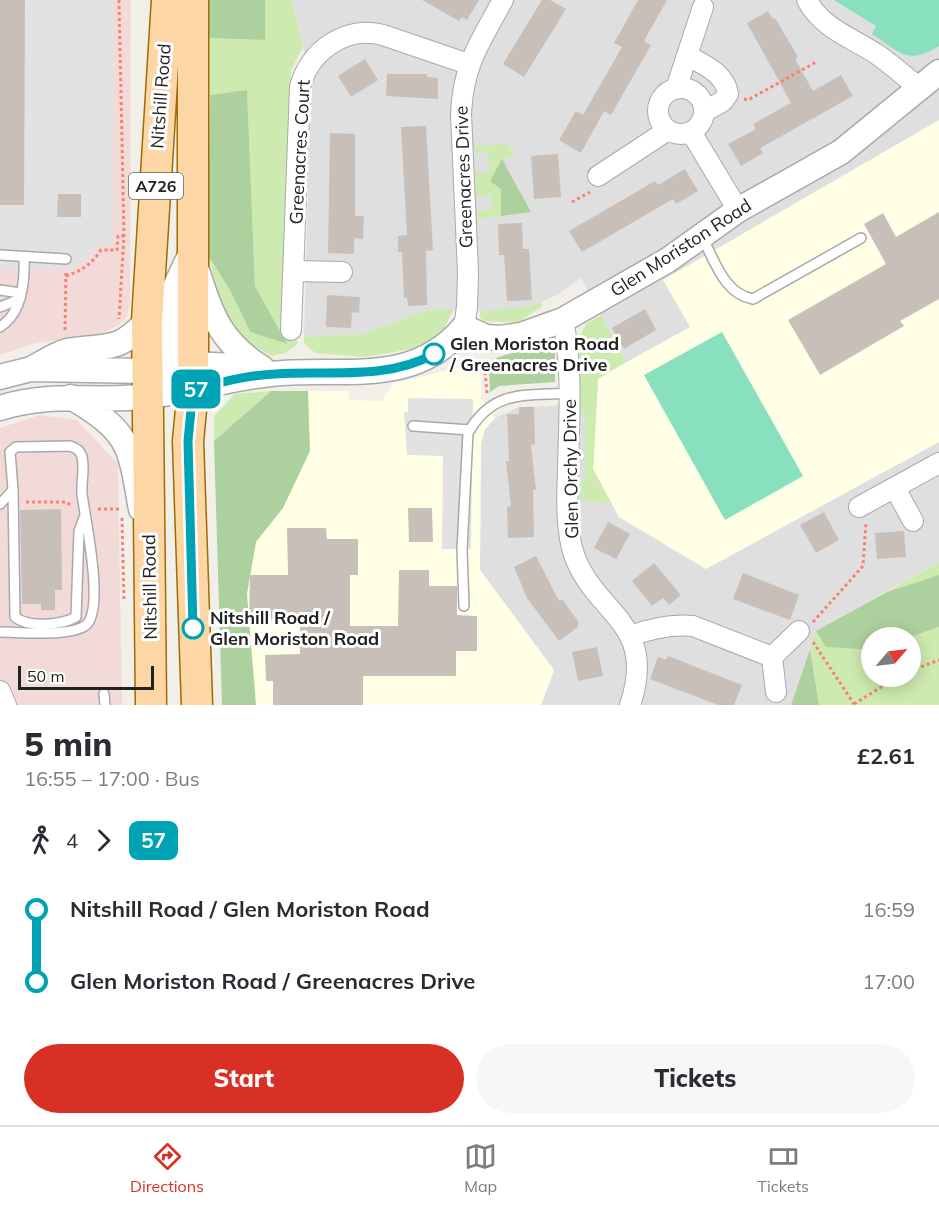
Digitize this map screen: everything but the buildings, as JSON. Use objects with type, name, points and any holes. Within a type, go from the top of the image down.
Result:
[{"type":"main road","name":"Nitshill Road","points":[[167,0],[133,323],[170,380],[188,441],[197,705]]},
{"type":"main road","name":"Nitshill Road","points":[[151,705],[149,547],[170,380],[191,252],[193,0]]},
{"type":"street","name":"Greenacres Drive","points":[[464,327],[468,272],[460,114],[462,89],[468,64],[503,0]]},
{"type":"street","points":[[807,0],[820,19],[842,35],[878,55],[919,88]]},
{"type":"street","points":[[676,88],[692,91],[702,104],[704,112],[702,120],[691,132],[679,134],[668,130],[659,120],[658,107],[664,95],[676,88],[703,7]]},
{"type":"street","name":"Greenacres Court","points":[[291,330],[300,87],[304,72],[311,61],[330,44],[343,37],[369,33],[383,35],[468,64]]},
{"type":"street","points":[[688,56],[716,72],[724,82],[728,93],[723,101],[704,112]]},
{"type":"street","name":"Glen Moriston Road","points":[[464,327],[486,337],[500,338],[520,335],[562,320],[668,260],[738,210],[841,152],[939,72]]},
{"type":"street","points":[[598,176],[668,130]]},
{"type":"street","points":[[691,132],[738,210]]},
{"type":"street","points":[[191,252],[204,293],[223,336],[248,360],[271,374]]},
{"type":"street","points":[[294,271],[342,272]]},
{"type":"street","name":"Glen Orchy Drive","points":[[562,320],[568,343],[570,393],[568,530],[578,564],[632,636],[637,653],[638,680],[630,705]]},
{"type":"street","points":[[0,377],[31,369],[65,352],[120,344],[131,338],[133,323]]},
{"type":"street","points":[[0,408],[26,400],[70,397],[170,380],[234,366],[271,374],[342,374],[399,367],[423,360],[439,351],[464,327]]},
{"type":"street","points":[[31,369],[170,380]]},
{"type":"street","points":[[70,397],[109,424],[127,448],[149,547]]},
{"type":"street","points":[[859,507],[939,463]]},
{"type":"street","points":[[895,488],[913,521]]},
{"type":"street","points":[[632,636],[658,627],[693,626],[772,657]]},
{"type":"street","points":[[772,657],[801,630]]},
{"type":"street","points":[[772,657],[776,692]]},
{"type":"street","points":[[0,691],[6,705]]},
{"type":"lane","points":[[701,235],[728,286],[741,297],[753,299],[861,238]]},
{"type":"lane","points":[[0,255],[66,260]]},
{"type":"lane","points":[[0,327],[9,322],[20,296],[24,279],[24,257]]},
{"type":"lane","points":[[0,290],[20,296]]},
{"type":"lane","points":[[0,307],[20,296]]},
{"type":"lane","points":[[464,606],[462,550],[470,430],[476,419],[488,407],[514,396],[570,393]]},
{"type":"lane","points":[[413,426],[470,430]]},
{"type":"lane","points":[[0,632],[66,631],[85,626],[90,620],[93,607],[89,512],[82,454],[78,449],[70,446],[16,447],[10,452],[13,490],[15,617],[21,623],[49,623],[76,617],[79,531],[89,512]]},
{"type":"lane","points":[[0,504],[13,490]]},
{"type":"lane","points":[[104,694],[105,705]]},
{"type":"path","points":[[119,0],[124,236],[133,323]]},
{"type":"path","points":[[728,93],[748,100],[818,62]]},
{"type":"path","points":[[66,276],[94,261],[101,250],[117,250],[118,236],[124,236]]},
{"type":"path","points":[[65,319],[66,260]]},
{"type":"path","points":[[488,407],[485,372],[500,338]]},
{"type":"path","points":[[122,500],[124,610]]},
{"type":"path","points":[[13,502],[67,502],[75,510]]},
{"type":"path","points":[[859,507],[866,523],[863,566],[818,618],[801,630],[854,705],[882,687]]},
{"type":"path","points":[[89,512],[122,509]]},
{"type":"path","points":[[921,667],[939,660]]},
{"type":"shaded area","points":[[0,0],[131,0],[130,304],[127,317],[119,325],[99,335],[35,343],[0,355]]},
{"type":"shaded area","points":[[25,0],[114,0],[112,246],[98,245],[87,261],[71,269],[0,270],[0,205],[24,204]]},
{"type":"shaded area","points":[[292,0],[939,0],[939,562],[816,631],[791,705],[541,705],[554,670],[480,570],[481,443],[485,429],[495,418],[519,407],[555,406],[626,362],[581,278],[555,296],[530,307],[492,312],[429,309],[363,334],[304,337],[311,81]]},
{"type":"shaded area","points":[[939,120],[939,442],[706,569],[619,517],[593,469],[598,378],[690,327],[663,280]]},
{"type":"shaded area","points":[[482,362],[481,398],[495,418],[485,429],[481,443],[480,570],[554,670],[541,705],[237,705],[233,425],[271,391],[349,391],[349,400],[382,401],[392,384]]},
{"type":"shaded area","points":[[408,398],[473,399],[471,549],[442,549],[443,456],[407,455],[404,412],[408,412]]},
{"type":"shaded area","points":[[40,415],[77,420],[118,464],[122,705],[0,705],[0,428]]},
{"type":"green space","points":[[209,0],[265,0],[265,40],[209,38]]},
{"type":"green space","points":[[265,0],[292,0],[303,47],[291,71],[282,332],[297,340],[298,344],[285,353],[272,356],[234,335],[222,308],[208,255],[231,292],[250,332],[286,344],[255,286],[247,91],[210,95],[209,38],[265,40]]},
{"type":"green space","points":[[834,0],[939,0],[939,46],[928,52],[911,56],[897,51],[872,34],[876,26]]},
{"type":"green space","points":[[247,90],[255,286],[287,344],[250,332],[231,292],[208,255],[210,95]]},
{"type":"green space","points":[[507,144],[515,153],[513,157],[502,159],[501,216],[478,219],[477,211],[492,209],[491,196],[477,196],[475,173],[489,172],[488,152],[475,153],[474,146]]},
{"type":"green space","points":[[502,159],[531,212],[501,216],[501,189],[490,181]]},
{"type":"green space","points":[[541,302],[543,306],[517,323],[483,321],[480,317],[480,311],[530,307]]},
{"type":"green space","points":[[429,309],[453,310],[441,335],[419,347],[364,357],[315,353],[304,343],[304,337],[363,334]]},
{"type":"green space","points":[[601,315],[626,362],[598,379],[593,469],[611,503],[581,501],[579,485],[585,479],[585,416],[579,407],[580,336],[586,324]]},
{"type":"green space","points":[[722,332],[803,476],[725,520],[644,375]]},
{"type":"green space","points":[[543,343],[551,344],[555,351],[555,382],[499,386],[490,392],[489,369],[496,358]]},
{"type":"green space","points":[[271,391],[214,441],[214,416],[235,394]]},
{"type":"green space","points":[[271,391],[308,391],[310,451],[283,508],[256,542],[247,594],[256,705],[222,705],[214,441]]},
{"type":"green space","points":[[939,562],[939,575],[887,592]]},
{"type":"green space","points":[[939,575],[939,627],[921,633],[921,627],[861,627],[861,649],[826,647],[816,631],[887,592]]},
{"type":"green space","points":[[939,627],[939,705],[819,705],[810,649],[816,631],[827,647],[861,649],[861,687],[921,687],[921,633]]},
{"type":"green space","points":[[810,649],[819,705],[791,705]]},
{"type":"bus line","name":"57","points":[[193,628],[188,441],[193,389],[271,374],[366,372],[399,367],[434,354]]},
{"type":"place","name":"Glen Moriston Road / Greenacres Drive","points":[[434,354]]},
{"type":"place","name":"Nitshill Road / Glen Moriston Road","points":[[193,628]]}]
